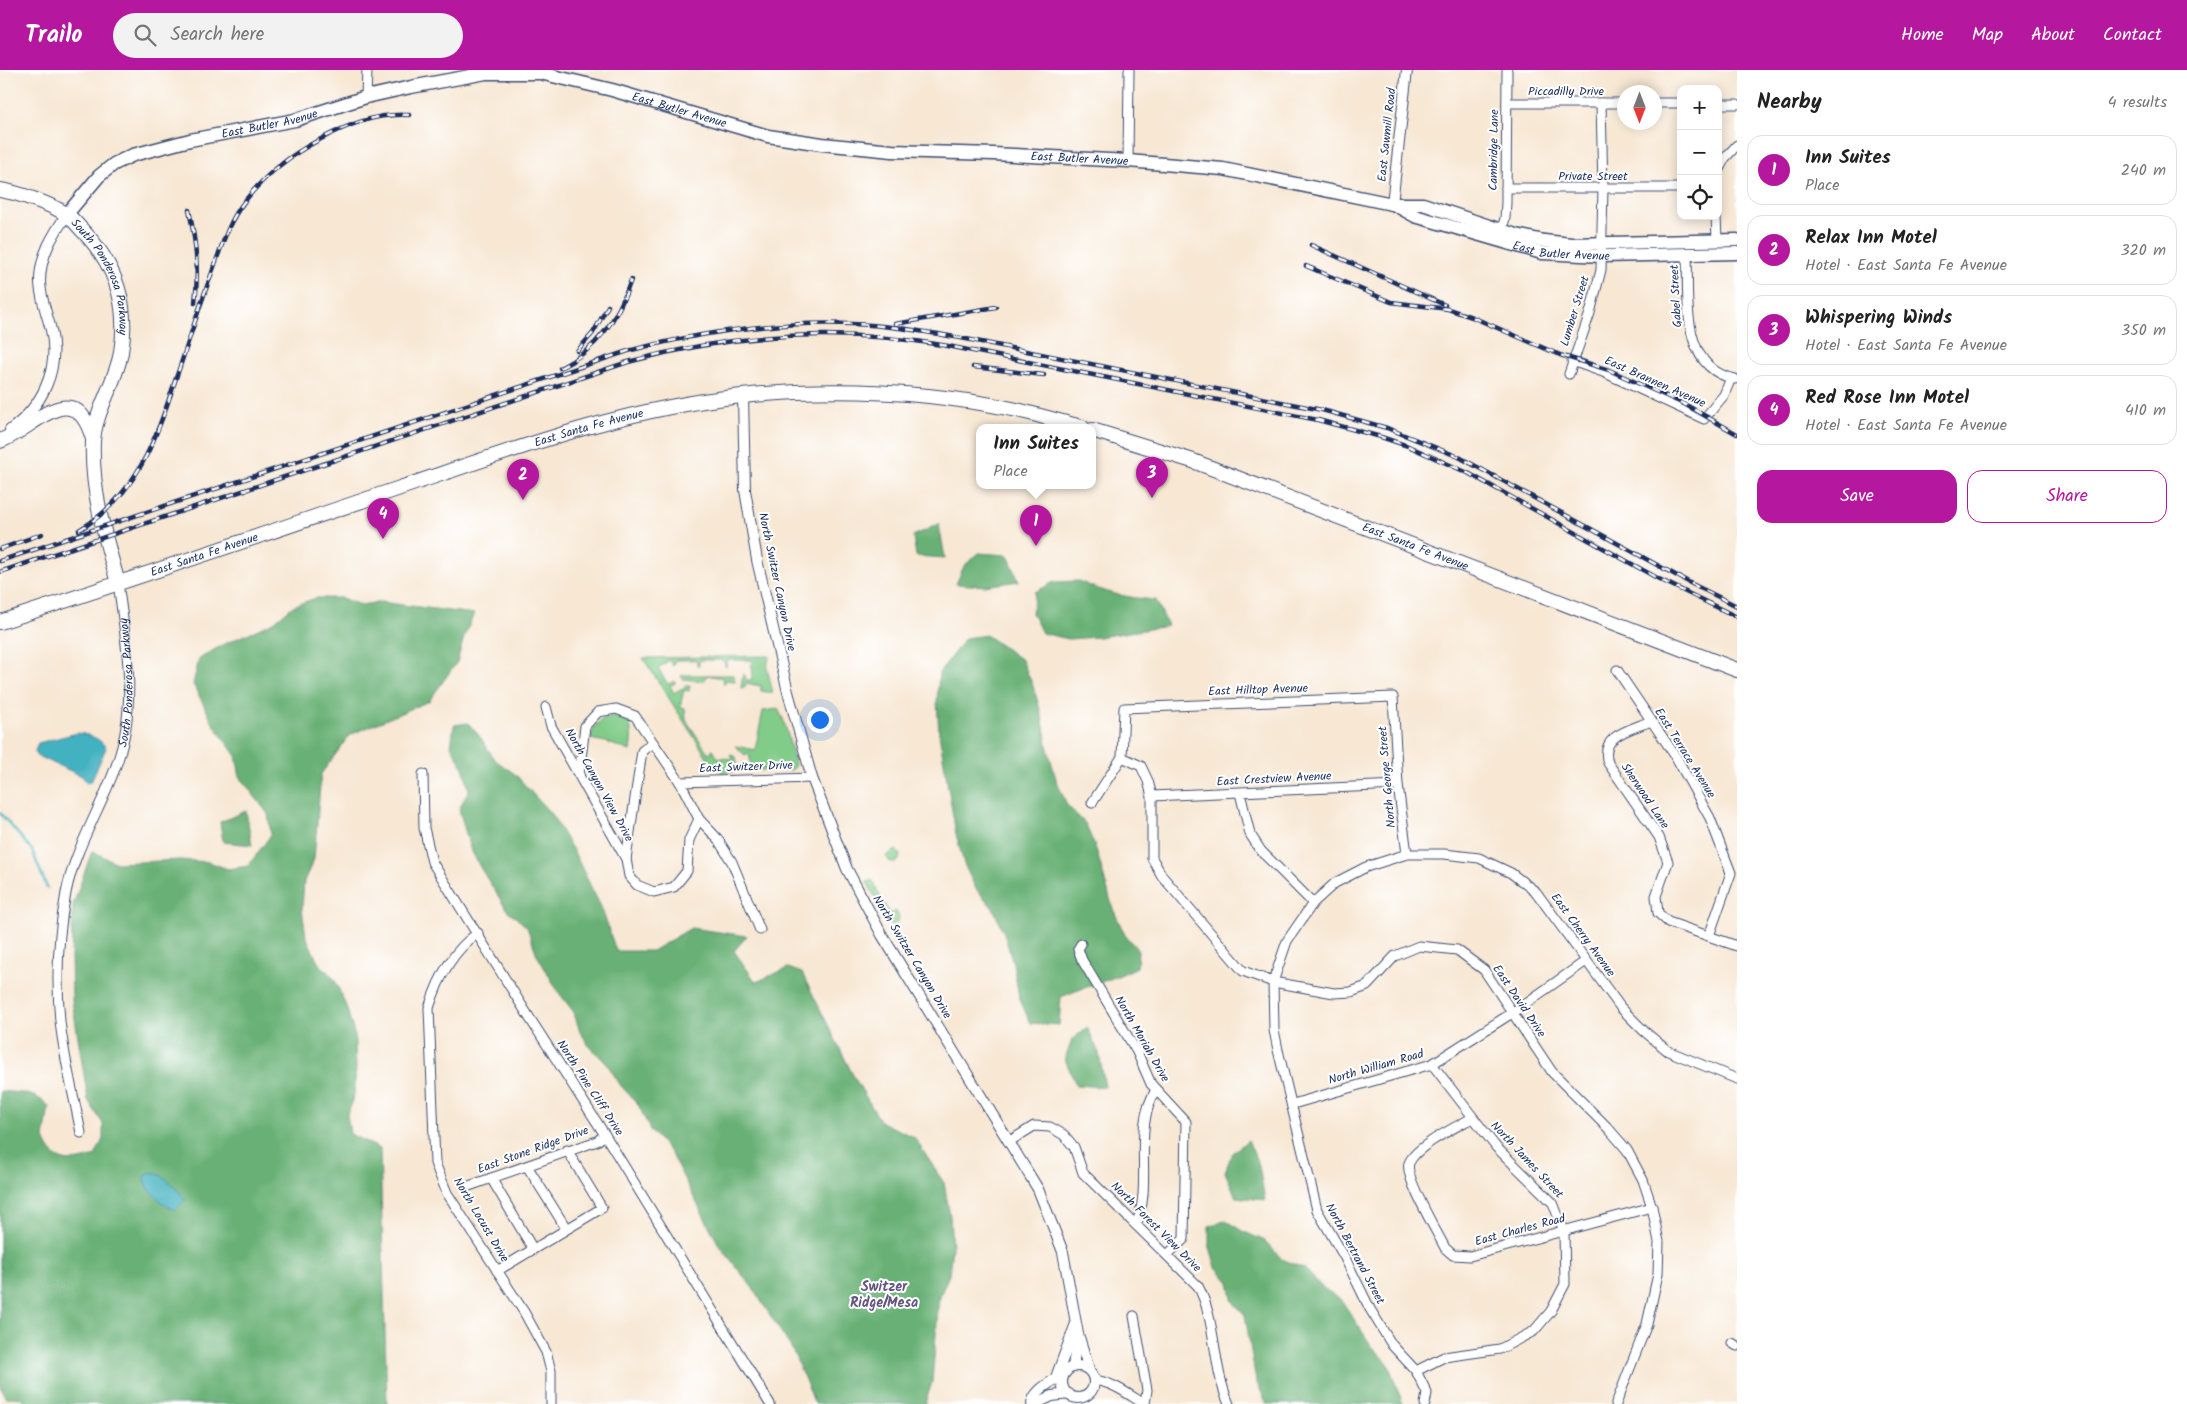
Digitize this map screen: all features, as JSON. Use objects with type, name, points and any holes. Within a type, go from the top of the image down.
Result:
[{"type":"main road","name":"East Butler Avenue","points":[[67,214],[99,176],[114,164],[133,155],[190,140],[294,120],[366,98],[486,72],[540,74],[612,90],[768,136],[813,143],[892,151],[1128,161],[1223,168],[1392,204],[1423,204],[1502,230],[1544,241],[1571,244],[1737,240]]},
{"type":"main road","points":[[0,190],[16,192],[67,214]]},
{"type":"main road","name":"East Butler Avenue","points":[[1392,204],[1415,216],[1519,248],[1542,253],[1602,256],[1737,253]]},
{"type":"main road","name":"South Ponderosa Parkway","points":[[67,214],[92,240],[113,271],[122,302],[124,325],[121,353],[93,439],[94,468],[101,516],[118,583]]},
{"type":"main road","name":"East Santa Fe Avenue","points":[[0,622],[586,428],[671,407],[743,396],[842,391],[929,396],[1018,410],[1071,424]]},
{"type":"main road","points":[[0,441],[26,427],[48,411],[64,407],[80,413],[89,425],[93,439]]},
{"type":"main road","name":"East Santa Fe Avenue","points":[[1096,431],[1193,461],[1737,670]]},
{"type":"street","points":[[366,70],[366,98]]},
{"type":"street","points":[[1128,161],[1129,70]]},
{"type":"street","name":"East Sawmill Road","points":[[1392,204],[1407,70]]},
{"type":"street","name":"Cambridge Lane","points":[[1502,230],[1505,218],[1506,188],[1507,70]]},
{"type":"street","name":"Piccadilly Drive","points":[[1507,103],[1617,103]]},
{"type":"street","name":"Lumber Street","points":[[1569,374],[1590,313],[1601,270],[1603,188],[1601,103]]},
{"type":"street","points":[[1662,103],[1677,104]]},
{"type":"street","points":[[1722,104],[1737,104]]},
{"type":"street","points":[[1722,164],[1737,145]]},
{"type":"street","name":"Private Street","points":[[1506,188],[1677,188]]},
{"type":"street","points":[[0,435],[18,424],[31,410],[46,388],[52,371],[54,345],[42,298],[41,272],[49,242],[67,214]]},
{"type":"street","points":[[1716,220],[1717,240]]},
{"type":"street","name":"Gabel Street","points":[[1687,254],[1690,332],[1695,347],[1712,369],[1734,378]]},
{"type":"street","name":"East Brannen Avenue","points":[[1572,361],[1603,372],[1704,419],[1722,400],[1734,378]]},
{"type":"street","name":"North Switzer Canyon Drive","points":[[743,396],[745,490],[752,534],[788,692],[812,778],[847,868],[882,935],[1038,1188],[1063,1252],[1077,1330],[1088,1369]]},
{"type":"street","name":"South Ponderosa Parkway","points":[[81,1133],[60,1022],[58,982],[60,939],[66,892],[75,858],[109,785],[126,734],[128,709],[127,652],[118,583]]},
{"type":"street","name":"East Terrace Avenue","points":[[1617,670],[1676,758],[1710,818],[1731,873],[1709,936]]},
{"type":"street","name":"East Hilltop Avenue","points":[[1122,757],[1124,708],[1393,698]]},
{"type":"street","name":"North George Street","points":[[1393,698],[1398,785],[1407,854]]},
{"type":"street","name":"North Canyon View Drive","points":[[546,707],[551,726],[626,859],[629,876],[637,885],[654,892],[674,887],[687,871],[689,840],[699,819]]},
{"type":"street","points":[[579,775],[585,726],[598,712],[616,709],[635,716],[680,782],[699,819],[717,838],[732,862],[760,930]]},
{"type":"street","name":"Sherwood Lane","points":[[1651,721],[1612,739],[1605,753],[1608,763],[1659,837],[1668,862],[1656,896],[1658,913],[1668,922],[1709,936]]},
{"type":"street","points":[[626,859],[642,751],[652,742]]},
{"type":"street","points":[[1092,803],[1122,757]]},
{"type":"street","name":"East David Drive","points":[[1122,757],[1141,766],[1148,781],[1152,796],[1152,858],[1162,876],[1243,971],[1273,982],[1334,993],[1351,992],[1367,986],[1395,956],[1419,946],[1457,950],[1484,970],[1552,1072],[1608,1128],[1627,1150],[1643,1180],[1652,1206],[1659,1242],[1658,1274],[1647,1324],[1616,1404]]},
{"type":"street","name":"North Pine Cliff Drive","points":[[423,774],[424,828],[432,862],[605,1135],[770,1404]]},
{"type":"street","name":"East Switzer Drive","points":[[680,782],[812,778]]},
{"type":"street","name":"East Crestview Avenue","points":[[1152,796],[1398,785]]},
{"type":"street","points":[[1240,793],[1250,834],[1261,851],[1312,903]]},
{"type":"street","name":"East Cherry Avenue","points":[[1273,982],[1287,941],[1312,903],[1335,883],[1366,867],[1407,854],[1444,854],[1479,858],[1511,873],[1536,892],[1621,1008],[1668,1050],[1737,1079]]},
{"type":"street","name":"North Locust Drive","points":[[478,933],[452,959],[435,989],[429,1008],[435,1163],[447,1193],[524,1312],[546,1352],[552,1371],[551,1404]]},
{"type":"street","points":[[1709,936],[1737,946]]},
{"type":"street","name":"North Moriah Drive","points":[[1081,944],[1078,949],[1082,960],[1137,1052],[1151,1084],[1186,1122],[1184,1239],[1167,1255]]},
{"type":"street","name":"North William Road","points":[[1292,1104],[1432,1064],[1512,1013],[1586,961]]},
{"type":"street","name":"North Bertrand Street","points":[[1273,982],[1274,1030],[1317,1210],[1345,1258],[1370,1309],[1392,1345],[1416,1371],[1427,1393],[1425,1404]]},
{"type":"street","name":"North James Street","points":[[1416,1371],[1444,1357],[1500,1349],[1534,1331],[1551,1311],[1564,1284],[1564,1231],[1553,1203],[1496,1147],[1432,1064]]},
{"type":"street","points":[[1136,1225],[1143,1204],[1145,1129],[1148,1104],[1156,1090]]},
{"type":"street","name":"East Charles Road","points":[[1472,1118],[1420,1150],[1409,1163],[1409,1177],[1445,1248],[1453,1255],[1470,1256],[1652,1206]]},
{"type":"street","name":"North Forest View Drive","points":[[1010,1140],[1034,1126],[1050,1127],[1064,1135],[1074,1147],[1083,1173],[1198,1286],[1206,1301],[1218,1371],[1230,1404]]},
{"type":"street","name":"East Stone Ridge Drive","points":[[469,1186],[597,1140],[605,1135]]},
{"type":"street","points":[[497,1271],[602,1208],[567,1150]]},
{"type":"street","points":[[527,1166],[566,1228]]},
{"type":"street","points":[[491,1178],[533,1249]]},
{"type":"street","points":[[1094,1380],[1119,1388],[1144,1404],[1147,1390],[1134,1316]]},
{"type":"street","points":[[1055,1380],[1077,1330]]},
{"type":"street","name":"North Switzer Canyon Drive","points":[[1069,1370],[1077,1330]]},
{"type":"street","points":[[1090,1404],[1094,1380],[1088,1369],[1082,1367],[1069,1370],[1039,1391],[1033,1399],[1034,1404],[1052,1396],[1073,1398],[1082,1397],[1091,1392]]},
{"type":"street","points":[[1069,1370],[1064,1387],[1073,1398]]},
{"type":"green space","points":[[939,524],[945,558],[916,556],[913,536]]},
{"type":"green space","points":[[979,553],[1008,555],[1019,581],[985,586],[956,584],[964,566]]},
{"type":"green space","points":[[1079,581],[1117,594],[1156,600],[1168,626],[1099,637],[1068,639],[1042,633],[1032,613],[1035,592],[1054,582]]},
{"type":"green space","points":[[316,598],[341,598],[360,605],[380,602],[474,614],[464,637],[457,662],[429,701],[350,735],[321,774],[314,859],[304,881],[302,909],[306,936],[318,962],[335,980],[346,1006],[355,1036],[356,1067],[354,1095],[347,1114],[350,1134],[380,1149],[387,1404],[24,1404],[24,1398],[5,1397],[0,1384],[0,1091],[33,1096],[39,1098],[49,1107],[44,1138],[48,1147],[58,1158],[71,1161],[95,1156],[103,1139],[103,1124],[88,1100],[72,1000],[73,905],[92,851],[117,863],[180,860],[209,862],[228,869],[248,866],[271,835],[268,814],[240,777],[236,756],[214,725],[193,684],[199,659],[222,645],[274,622],[293,606]]},
{"type":"green space","points":[[986,635],[1022,660],[1033,686],[1042,716],[1056,779],[1067,805],[1085,823],[1096,849],[1113,909],[1125,935],[1138,950],[1137,967],[1119,976],[1061,997],[1059,1025],[1030,1023],[1019,997],[1013,963],[1004,933],[993,908],[976,889],[964,864],[956,834],[939,733],[937,702],[939,673],[965,638]]},
{"type":"green space","points":[[769,656],[767,668],[773,693],[761,691],[761,686],[746,683],[745,687],[741,688],[743,674],[746,680],[751,680],[753,673],[751,660],[727,660],[726,667],[723,660],[700,660],[698,667],[696,660],[675,660],[673,666],[669,660],[658,669],[668,684],[675,681],[670,686],[674,693],[686,686],[690,686],[689,691],[684,690],[680,707],[685,708],[686,720],[709,754],[712,753],[711,750],[713,749],[717,757],[730,759],[732,758],[730,754],[736,757],[738,771],[722,773],[712,765],[643,658]]},
{"type":"green space","points":[[682,675],[707,675],[704,681],[683,679]]},
{"type":"green space","points":[[707,675],[733,675],[735,681],[726,680],[724,684],[722,678]]},
{"type":"green space","points":[[778,709],[784,721],[795,763],[794,768],[791,770],[746,770],[746,765],[751,765],[749,753],[745,755],[735,746],[755,750],[763,711]]},
{"type":"green space","points":[[614,716],[626,720],[631,728],[630,751],[606,742],[590,739],[593,730],[601,720]]},
{"type":"green space","points":[[468,723],[481,738],[495,760],[515,774],[552,815],[574,852],[602,909],[616,951],[652,951],[691,928],[747,936],[734,951],[756,982],[788,968],[802,973],[854,1077],[881,1122],[914,1137],[944,1183],[950,1216],[952,1247],[949,1275],[939,1298],[932,1382],[925,1404],[815,1404],[792,1349],[752,1287],[719,1245],[670,1152],[650,1130],[638,1104],[621,1086],[607,1064],[589,1046],[580,1031],[573,1011],[559,993],[537,955],[527,927],[507,910],[470,848],[459,809],[469,790],[463,767],[451,746],[454,725]]},
{"type":"green space","points":[[246,811],[252,845],[223,842],[220,822]]},
{"type":"green space","points":[[896,850],[900,855],[899,860],[895,863],[890,862],[886,856]]},
{"type":"green space","points":[[872,880],[890,914],[896,911],[899,917],[898,922],[891,926],[867,882]]},
{"type":"green space","points":[[1087,1027],[1099,1053],[1105,1087],[1076,1085],[1065,1059],[1072,1040]]},
{"type":"green space","points":[[1248,1140],[1259,1166],[1265,1200],[1236,1197],[1225,1172],[1232,1153]]},
{"type":"green space","points":[[1226,1220],[1242,1231],[1265,1241],[1282,1259],[1305,1269],[1322,1287],[1342,1301],[1371,1345],[1388,1363],[1403,1404],[1267,1404],[1256,1381],[1245,1315],[1233,1302],[1229,1282],[1216,1267],[1209,1244],[1209,1226]]},
{"type":"water","points":[[77,733],[97,739],[106,748],[91,782],[87,783],[82,776],[37,756],[35,751],[38,743]]},
{"type":"water","points":[[151,1172],[170,1182],[185,1200],[175,1210],[161,1202],[144,1181],[145,1176]]},
{"type":"waterway","points":[[0,813],[32,850],[47,888]]},
{"type":"railway","points":[[79,530],[116,501],[142,464],[161,422],[223,242],[234,217],[244,202],[260,183],[278,167],[298,152],[319,140],[340,129],[362,121],[385,116],[409,115]]},
{"type":"railway","points":[[189,210],[196,256],[195,303]]},
{"type":"railway","points":[[1311,245],[1445,305]]},
{"type":"railway","points":[[1306,266],[1391,302],[1448,309],[1472,317],[1560,355],[1609,370],[1686,405],[1737,434]]},
{"type":"railway","points":[[560,368],[585,352],[605,331],[620,307],[631,280]]},
{"type":"railway","points":[[577,351],[593,333],[608,306]]},
{"type":"railway","points":[[895,324],[996,307]]},
{"type":"railway","points":[[0,561],[628,351],[683,338],[739,329],[795,324],[852,324],[893,327],[961,338],[1322,410],[1387,428],[1459,457],[1692,584],[1737,606]]},
{"type":"railway","points":[[0,572],[628,362],[668,352],[747,339],[787,336],[867,336],[948,346],[1318,420],[1381,437],[1408,446],[1468,473],[1659,579],[1737,617]]},
{"type":"railway","points":[[973,367],[1044,375]]},
{"type":"railway","points":[[0,549],[42,534]]},
{"type":"place","name":"Whispering Winds","points":[[1152,498]]},
{"type":"place","name":"Relax Inn Motel","points":[[523,500]]},
{"type":"place","name":"Red Rose Inn Motel","points":[[383,539]]},
{"type":"place","name":"Inn Suites","points":[[1036,546]]},
{"type":"district","name":"Switzer Ridge/Mesa","points":[[884,1296]]}]
